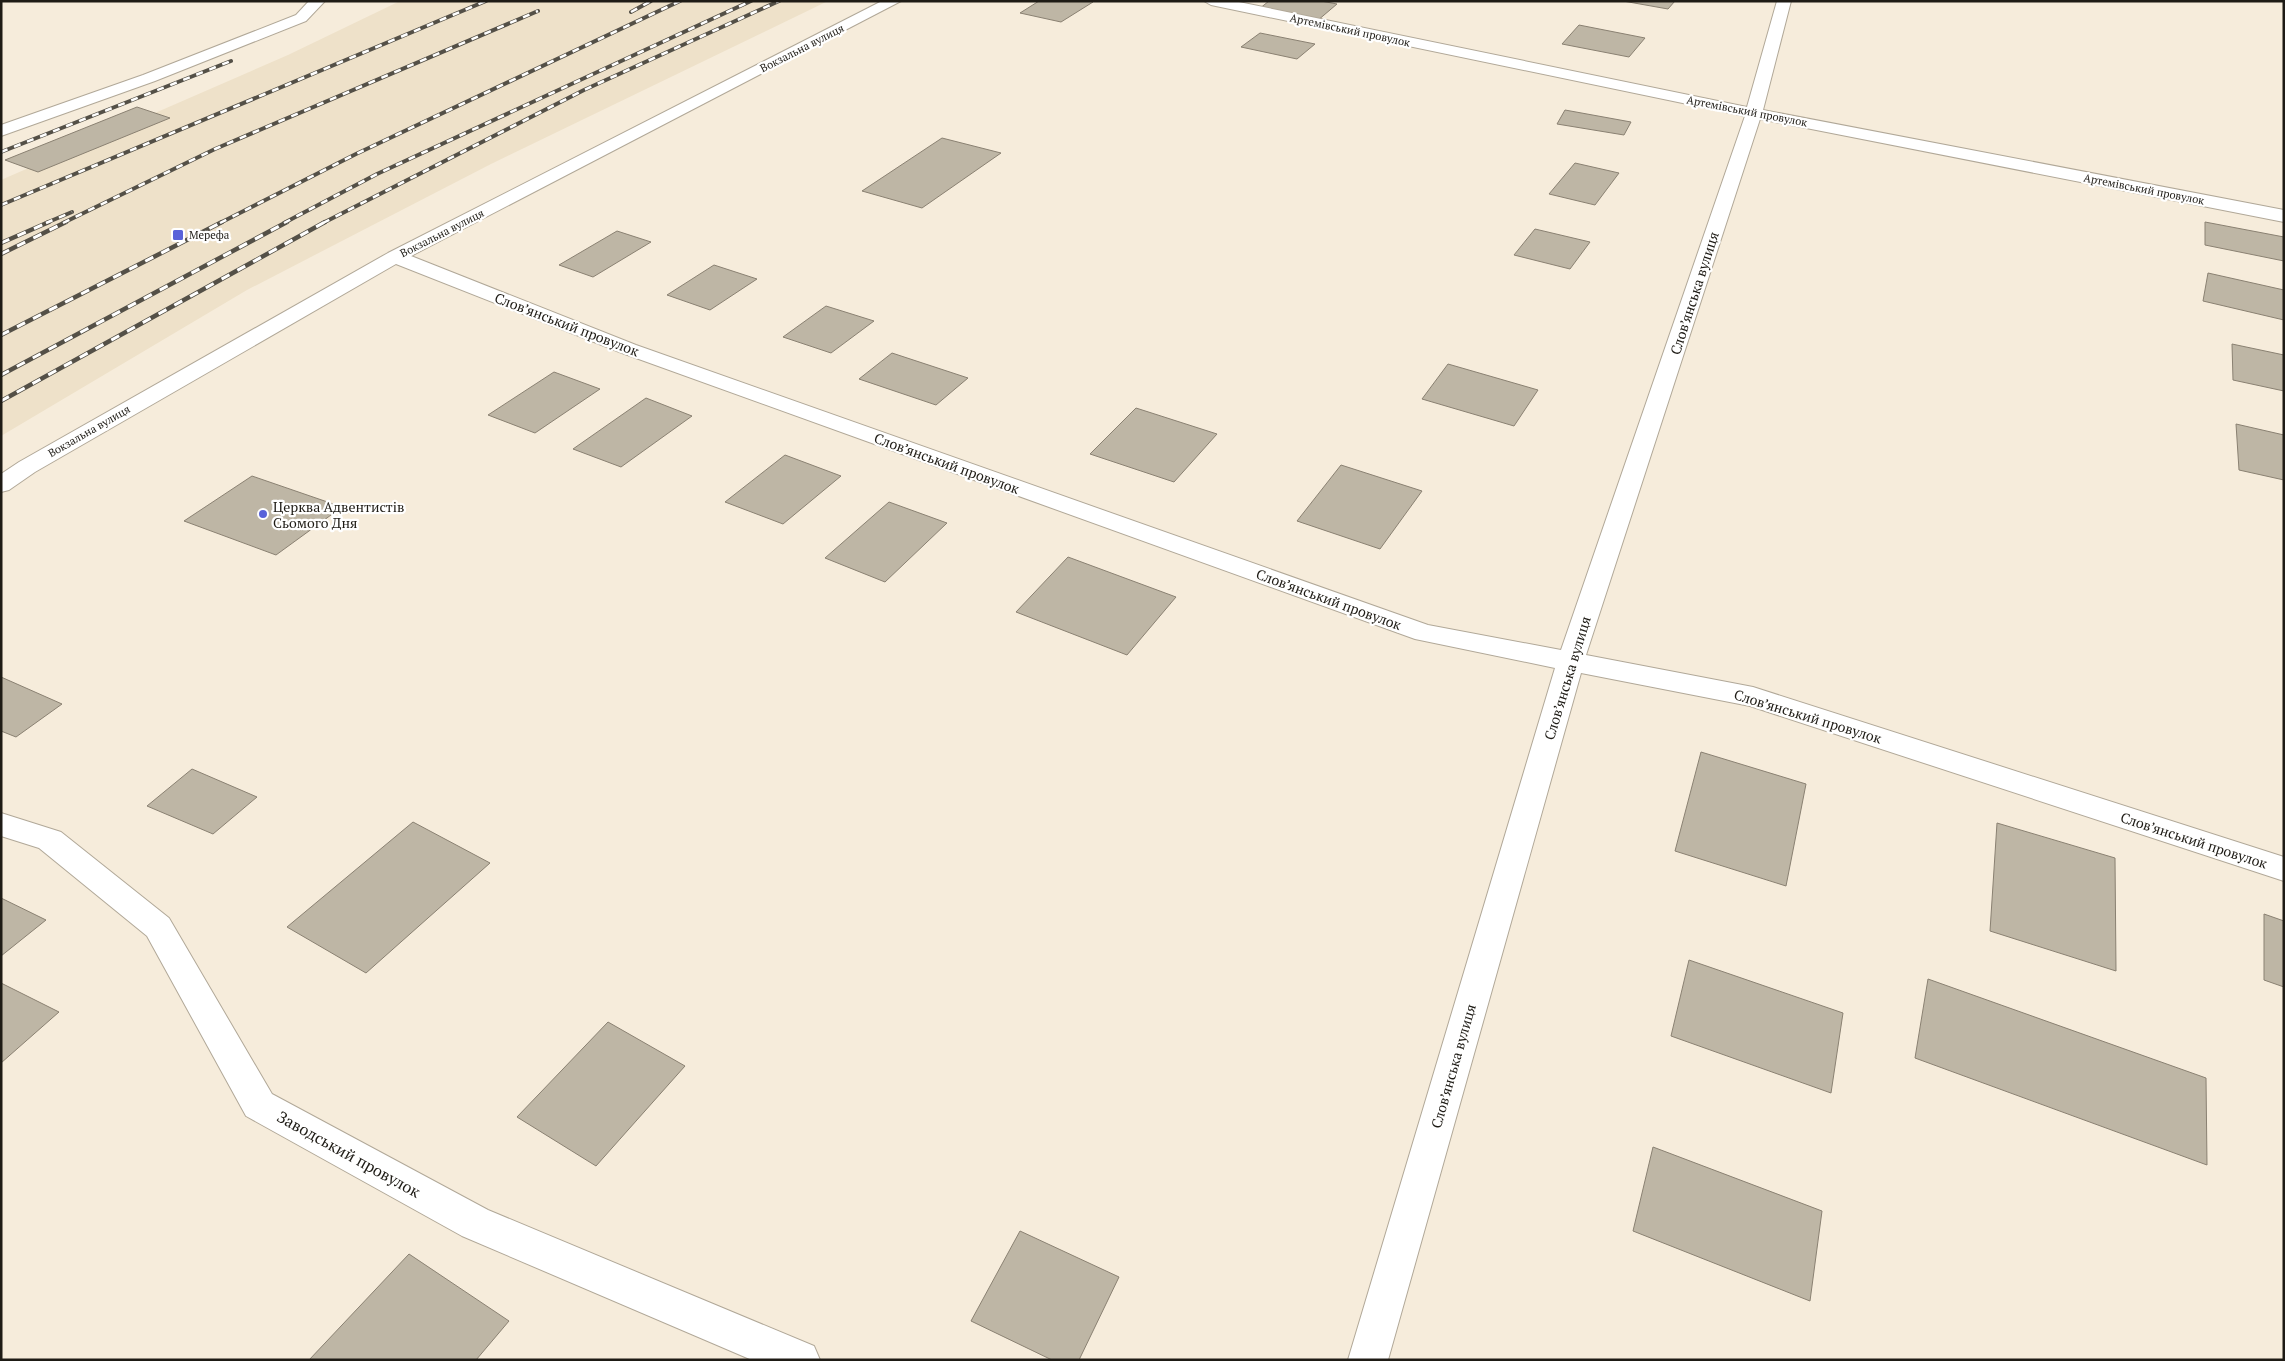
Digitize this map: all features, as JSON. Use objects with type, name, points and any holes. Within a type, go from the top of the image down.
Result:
[{"type":"street","points":[[1,131],[149,78],[301,18],[318,1]]},
{"type":"street","name":"Вокзальна вулиця","points":[[1,485],[27,467],[395,257],[894,1]]},
{"type":"street","name":"Артемівський провулок","points":[[1211,1],[1754,113],[2284,216]]},
{"type":"street","name":"Слов’янська вулиця","points":[[1368,1360],[1571,660],[1754,113],[1784,1]]},
{"type":"street","name":"Слов’янський провулок","points":[[395,257],[629,349],[1424,633],[1571,660],[1753,697],[2284,869]]},
{"type":"street","name":"Заводський провулок","points":[[1,824],[50,840],[158,928],[259,1105],[475,1223],[800,1360]]},
{"type":"shaded area","name":"Мерефа","points":[[400,1],[828,1],[491,164],[247,290],[1,436],[1,180],[288,55]]},
{"type":"building","points":[[1039,1],[1093,2],[1061,22],[1020,13]]},
{"type":"building","points":[[1269,1],[1321,1],[1337,4],[1317,21],[1259,9]]},
{"type":"building","points":[[1623,1],[1675,1],[1668,9]]},
{"type":"building","points":[[1579,25],[1645,38],[1629,57],[1562,44]]},
{"type":"building","points":[[1260,33],[1315,44],[1297,59],[1241,47]]},
{"type":"building","points":[[137,107],[170,118],[38,172],[5,160]]},
{"type":"building","points":[[1565,110],[1631,122],[1624,135],[1557,124]]},
{"type":"building","points":[[942,138],[1001,153],[922,208],[862,191]]},
{"type":"building","points":[[1575,163],[1619,173],[1595,205],[1549,194]]},
{"type":"building","points":[[2205,222],[2284,237],[2284,261],[2205,245]]},
{"type":"building","points":[[1535,229],[1590,242],[1570,269],[1514,255]]},
{"type":"building","points":[[617,231],[651,242],[593,277],[559,265]]},
{"type":"building","points":[[714,265],[757,279],[710,310],[667,295]]},
{"type":"building","points":[[2208,273],[2284,290],[2284,320],[2203,301]]},
{"type":"building","points":[[826,306],[874,321],[831,353],[783,337]]},
{"type":"building","points":[[2232,344],[2284,355],[2284,391],[2233,380]]},
{"type":"building","points":[[892,353],[968,378],[936,405],[859,379]]},
{"type":"building","points":[[1448,364],[1538,390],[1514,426],[1422,399]]},
{"type":"building","points":[[554,372],[600,389],[535,433],[488,415]]},
{"type":"building","points":[[646,398],[692,416],[621,467],[573,449]]},
{"type":"building","points":[[1136,408],[1217,434],[1174,482],[1090,454]]},
{"type":"building","points":[[2236,424],[2284,435],[2284,480],[2239,470]]},
{"type":"building","points":[[785,455],[841,476],[783,524],[725,502]]},
{"type":"building","points":[[1341,465],[1422,491],[1380,549],[1297,521]]},
{"type":"building","name":"Церква Адвентистів Сьомого Дня","points":[[252,476],[342,507],[276,555],[184,521]]},
{"type":"building","points":[[889,502],[947,523],[885,582],[825,558]]},
{"type":"building","points":[[1068,557],[1176,597],[1127,655],[1016,612]]},
{"type":"building","points":[[1,677],[62,704],[16,737],[1,731]]},
{"type":"building","points":[[1701,752],[1806,784],[1786,886],[1675,851]]},
{"type":"building","points":[[192,769],[257,797],[213,834],[147,806]]},
{"type":"building","points":[[413,822],[490,863],[366,973],[287,927]]},
{"type":"building","points":[[1997,823],[2115,858],[2116,971],[1990,931]]},
{"type":"building","points":[[1,898],[46,920],[1,956]]},
{"type":"building","points":[[2264,914],[2284,921],[2284,987],[2264,980]]},
{"type":"building","points":[[1689,960],[1843,1013],[1831,1093],[1671,1036]]},
{"type":"building","points":[[1928,979],[2206,1078],[2207,1165],[1915,1058]]},
{"type":"building","points":[[1,983],[59,1012],[1,1063]]},
{"type":"building","points":[[608,1022],[685,1066],[596,1166],[517,1117]]},
{"type":"building","points":[[1653,1147],[1822,1211],[1810,1301],[1633,1231]]},
{"type":"building","points":[[1020,1231],[1119,1277],[1079,1360],[1052,1360],[971,1321]]},
{"type":"building","points":[[409,1254],[509,1321],[476,1360],[309,1360]]},
{"type":"railway","points":[[1,205],[486,1]]},
{"type":"railway","points":[[631,12],[651,1]]},
{"type":"railway","points":[[220,223],[356,154],[680,1]]},
{"type":"railway","points":[[284,223],[377,174],[751,1]]},
{"type":"railway","points":[[323,223],[584,90],[779,1]]},
{"type":"railway","points":[[63,223],[215,149],[538,11]]},
{"type":"railway","points":[[1,152],[231,61]]},
{"type":"railway","points":[[46,223],[72,212]]},
{"type":"railway","points":[[1,243],[49,222]]},
{"type":"railway","points":[[1,254],[66,222]]},
{"type":"railway","points":[[1,335],[222,222]]},
{"type":"railway","points":[[1,375],[287,222]]},
{"type":"railway","points":[[1,401],[325,222]]},
{"type":"place","name":"Мерефа","points":[[178,235]]},
{"type":"place","name":"Церква Адвентистів Сьомого Дня","points":[[263,514]]}]
